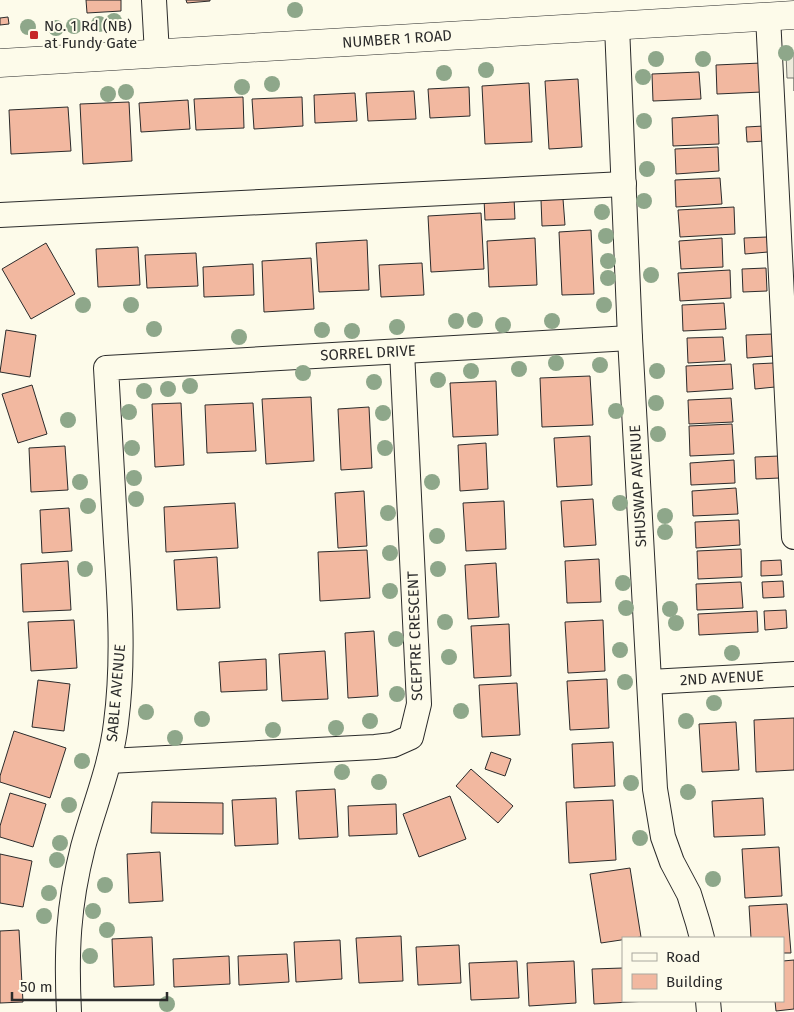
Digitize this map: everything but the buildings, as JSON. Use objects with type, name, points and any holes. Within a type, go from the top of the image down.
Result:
[{"type":"main road","name":"NUMBER 1 ROAD","points":[[0,64],[781,16]]},
{"type":"street","points":[[154,0],[156,54]]},
{"type":"street","points":[[781,16],[794,538]]},
{"type":"street","name":"SHUSWAP AVENUE","points":[[617,26],[630,338],[655,789],[663,837],[672,862],[689,894],[702,937]]},
{"type":"street","points":[[0,215],[624,184]]},
{"type":"street","name":"SORREL DRIVE","points":[[106,368],[630,338]]},
{"type":"street","name":"SCEPTRE CRESCENT","points":[[109,761],[375,747],[393,744],[411,736],[419,704],[402,351]]},
{"type":"street","name":"SABLE AVENUE","points":[[69,1012],[67,967],[69,923],[84,846],[109,761],[116,725],[121,651],[106,368]]},
{"type":"street","name":"2ND AVENUE","points":[[650,682],[794,674]]},
{"type":"shaded area","points":[[786,53],[794,53],[794,78],[787,78]]},
{"type":"place","name":"No. 1 Rd (NB) at Fundy Gate","points":[[34,35]]}]
